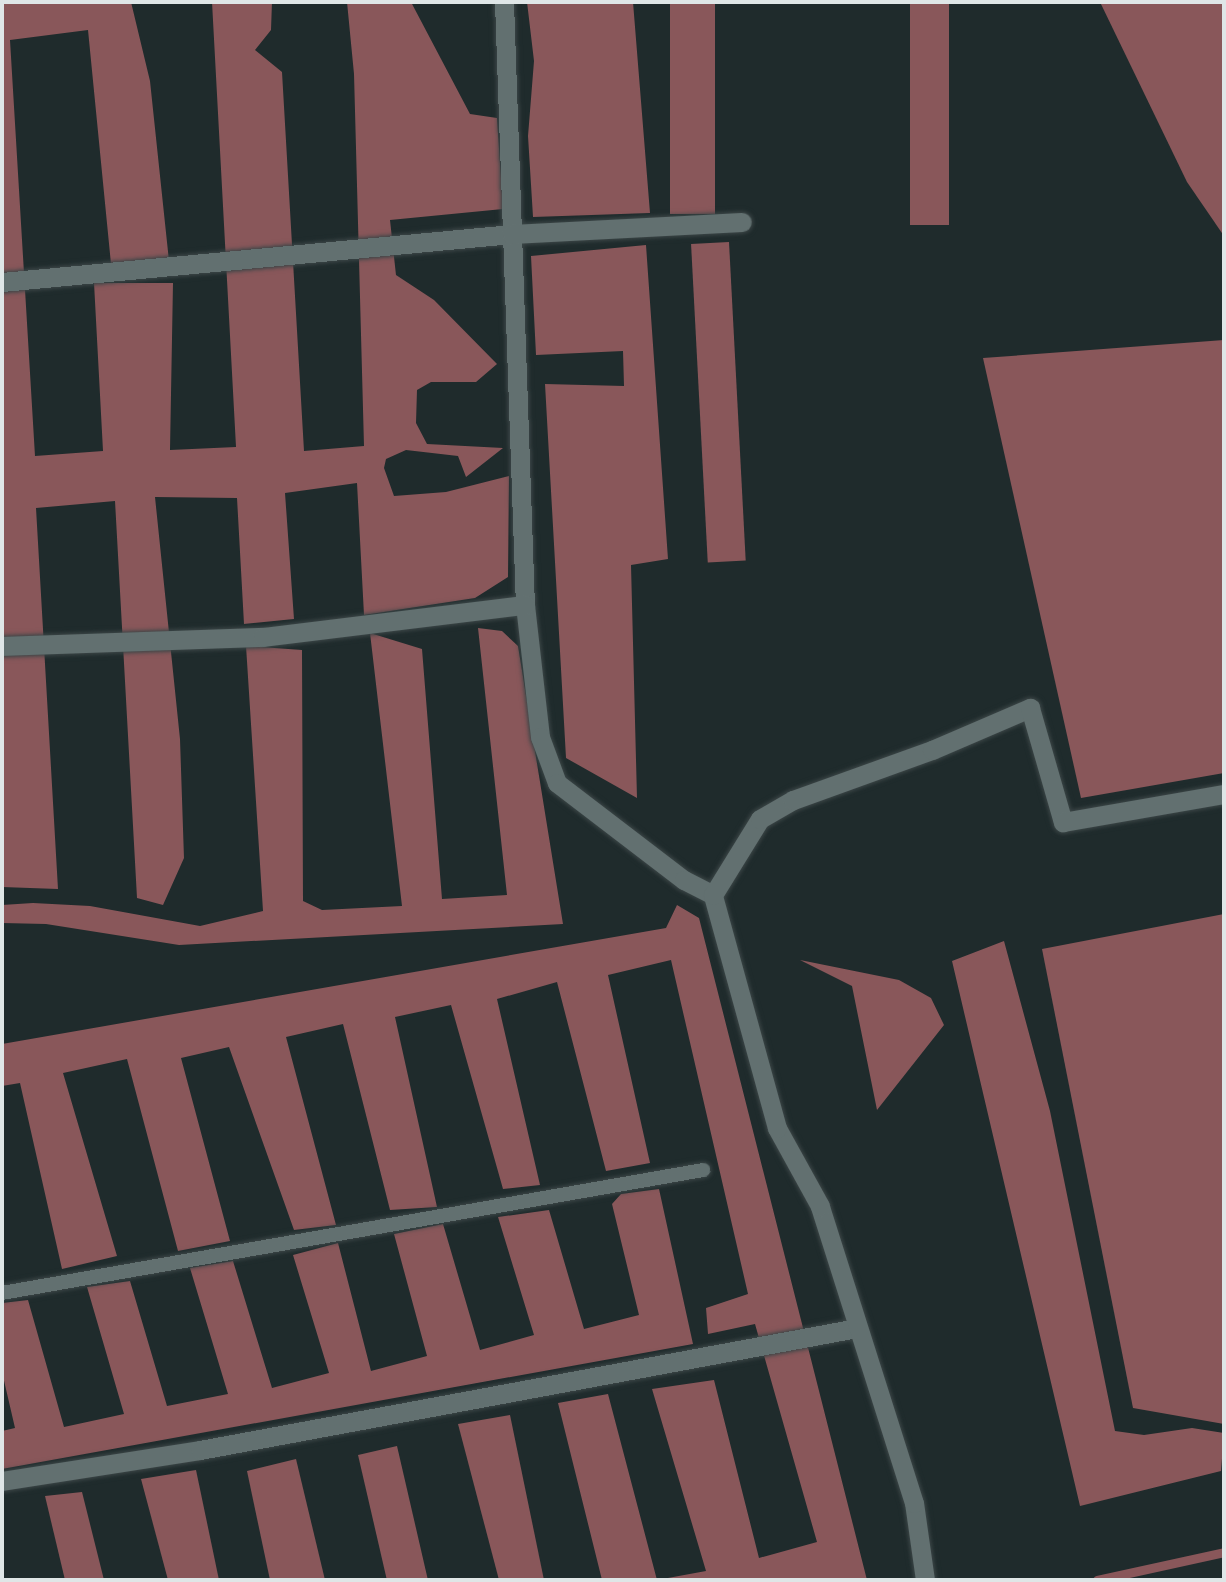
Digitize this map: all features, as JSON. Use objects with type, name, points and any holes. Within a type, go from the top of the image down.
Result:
[{"type":"street","points":[[504,2],[525,606],[540,737],[557,783],[684,880],[713,895],[778,1128],[820,1206],[914,1503],[925,1580]]},
{"type":"street","points":[[2,282],[512,234],[743,222]]},
{"type":"street","points":[[2,646],[263,636],[525,606]]},
{"type":"street","points":[[713,895],[760,819],[793,800],[932,750],[1030,708],[1063,822],[1224,794]]},
{"type":"street","points":[[2,1481],[200,1450],[857,1328]]},
{"type":"lane","points":[[2,1293],[703,1170]]},
{"type":"shaded area","points":[[2,2],[131,2],[150,81],[169,261],[111,264],[88,30],[10,40],[35,456],[103,451],[94,283],[173,283],[170,450],[236,447],[212,2],[272,2],[271,30],[255,50],[282,72],[304,451],[364,446],[354,74],[347,2],[411,2],[470,114],[497,118],[503,209],[390,220],[396,275],[434,300],[497,364],[476,382],[431,382],[417,390],[416,423],[427,444],[503,448],[466,477],[458,456],[406,450],[386,459],[384,468],[394,496],[446,492],[509,476],[508,577],[475,598],[364,615],[357,483],[285,493],[294,619],[244,624],[237,498],[155,497],[180,739],[184,858],[163,905],[137,898],[115,501],[36,508],[58,889],[2,887]]},
{"type":"shaded area","points":[[527,2],[633,2],[650,213],[533,217],[528,136],[534,61]]},
{"type":"shaded area","points":[[670,2],[715,2],[715,214],[670,214]]},
{"type":"shaded area","points":[[910,2],[949,2],[949,225],[910,225]]},
{"type":"shaded area","points":[[1100,2],[1224,2],[1224,236],[1187,182]]},
{"type":"shaded area","points":[[729,242],[746,561],[708,563],[691,244]]},
{"type":"shaded area","points":[[646,245],[668,559],[631,565],[637,798],[566,758],[545,384],[624,386],[623,351],[536,355],[531,256]]},
{"type":"shaded area","points":[[1224,340],[1224,773],[1081,798],[983,358]]},
{"type":"shaded area","points":[[478,628],[502,631],[518,646],[563,924],[179,945],[46,924],[2,923],[2,905],[33,903],[90,906],[200,926],[263,911],[246,646],[302,650],[303,901],[322,910],[402,906],[370,633],[422,649],[442,899],[507,895]]},
{"type":"shaded area","points":[[677,905],[699,918],[867,1580],[657,1580],[706,1571],[652,1389],[714,1380],[759,1558],[817,1542],[755,1324],[708,1334],[706,1308],[748,1294],[671,960],[608,975],[650,1163],[606,1171],[557,982],[497,999],[540,1185],[503,1189],[451,1005],[395,1017],[437,1207],[390,1210],[343,1024],[286,1037],[336,1225],[294,1230],[229,1047],[181,1058],[230,1241],[178,1251],[127,1059],[63,1073],[117,1256],[62,1269],[20,1083],[2,1086],[2,1044],[666,928]]},
{"type":"shaded area","points":[[1224,914],[1224,1424],[1133,1408],[1042,949]]},
{"type":"shaded area","points":[[1004,941],[1050,1111],[1115,1431],[1144,1435],[1192,1428],[1224,1433],[1221,1471],[1080,1506],[952,961]]},
{"type":"shaded area","points":[[800,960],[899,980],[931,998],[944,1025],[877,1110],[852,986]]},
{"type":"shaded area","points":[[659,1189],[693,1344],[2,1469],[2,1431],[15,1428],[2,1372],[2,1303],[28,1300],[64,1427],[124,1414],[87,1287],[130,1281],[167,1406],[228,1394],[190,1268],[233,1261],[272,1388],[329,1373],[293,1255],[338,1243],[371,1371],[427,1356],[394,1234],[443,1224],[480,1350],[534,1335],[498,1217],[549,1210],[584,1329],[639,1315],[612,1204],[621,1194]]},
{"type":"shaded area","points":[[608,1394],[657,1580],[602,1580],[558,1403]]},
{"type":"shaded area","points":[[510,1415],[544,1580],[499,1580],[458,1424]]},
{"type":"shaded area","points":[[397,1446],[428,1580],[387,1580],[358,1455]]},
{"type":"shaded area","points":[[296,1459],[325,1580],[270,1580],[247,1471]]},
{"type":"shaded area","points":[[196,1470],[219,1580],[168,1580],[141,1479]]},
{"type":"shaded area","points":[[82,1492],[104,1580],[65,1580],[45,1496]]},
{"type":"waterway","points":[[1097,1580],[1224,1552]]}]
